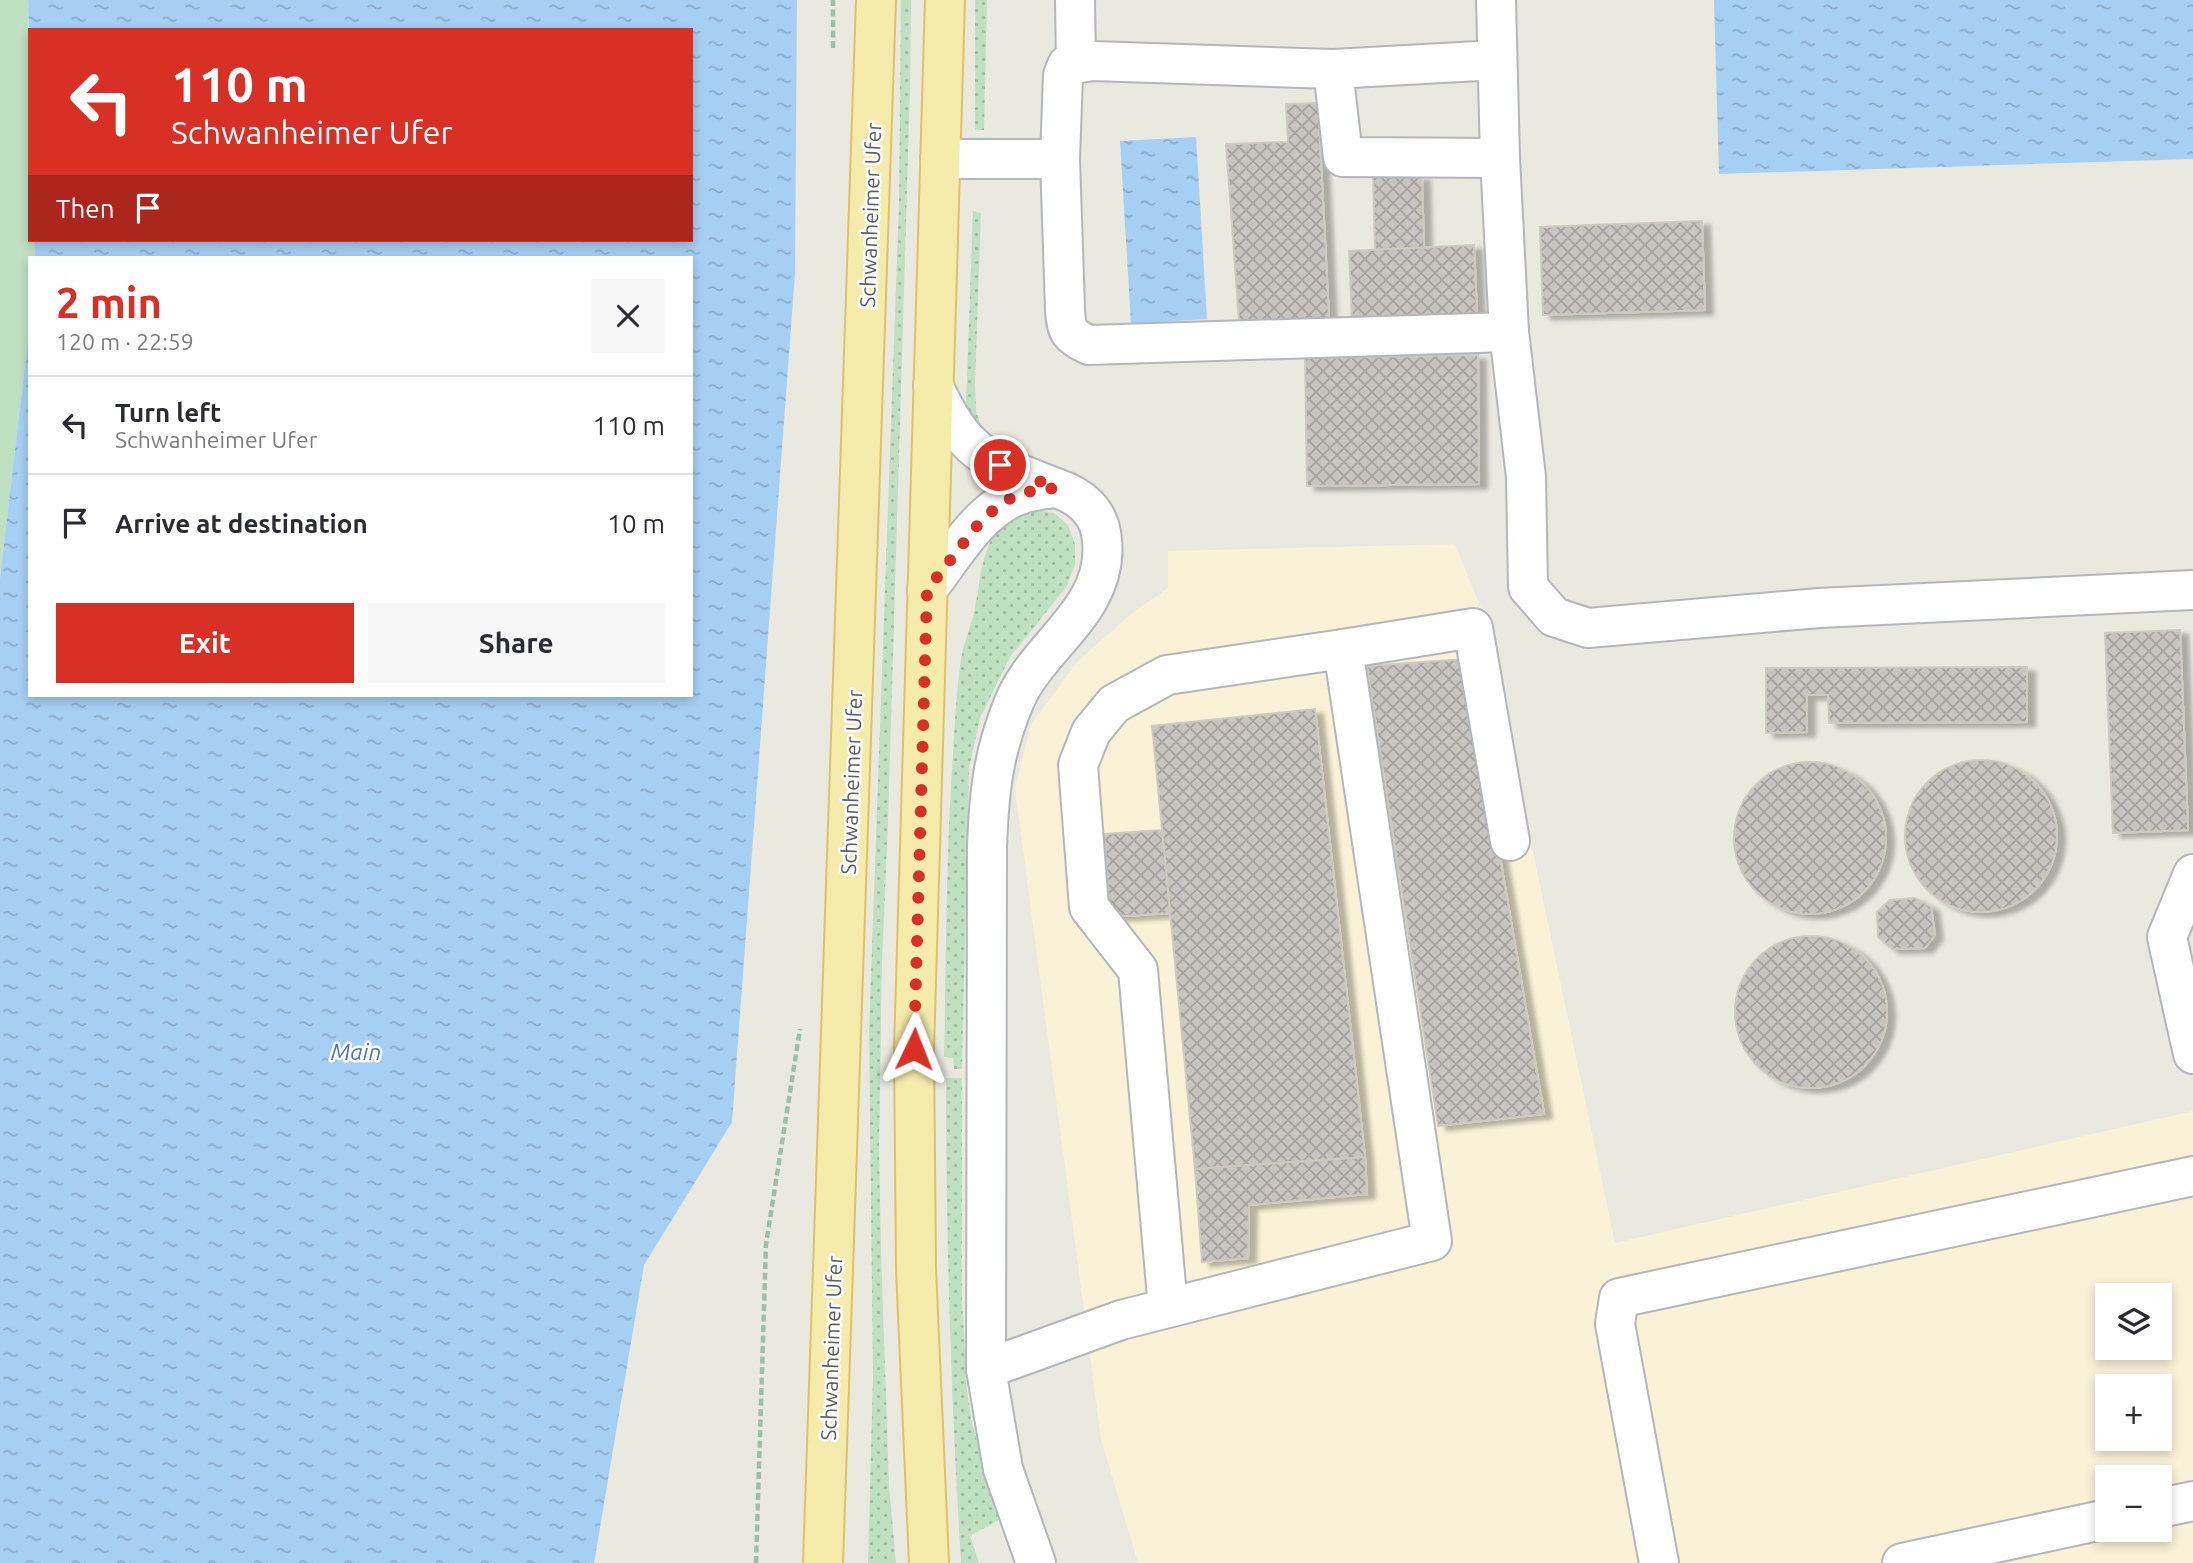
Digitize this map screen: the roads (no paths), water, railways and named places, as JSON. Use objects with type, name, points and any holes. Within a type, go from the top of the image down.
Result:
[{"type":"main road","name":"Schwanheimer Ufer","points":[[823,1563],[876,0]]},
{"type":"main road","points":[[929,1563],[916,1269],[914,1049],[945,0]]},
{"type":"lane","points":[[1075,0],[1076,63]]},
{"type":"lane","points":[[1496,0],[1500,158],[1509,332],[1527,478],[1528,587],[1554,617],[1588,628],[1819,608],[2192,601]]},
{"type":"lane","points":[[1497,60],[1333,69],[1093,61],[1068,65],[1063,75],[1060,159],[1066,324],[1073,338],[1089,345],[1509,332]]},
{"type":"lane","points":[[1333,69],[1343,157],[1500,158]]},
{"type":"lane","points":[[940,159],[1060,159]]},
{"type":"lane","points":[[933,384],[947,416],[971,446],[984,457],[1071,493],[1085,503],[1101,527],[1103,547],[1098,582],[1087,605],[1036,667],[1017,697],[1003,730],[993,767],[986,860],[986,1369],[1003,1469],[1037,1563]]},
{"type":"lane","points":[[927,590],[991,512],[1007,500],[1026,492],[1056,488]]},
{"type":"lane","points":[[1168,1308],[1138,970],[1089,907],[1078,765],[1091,732],[1114,704],[1167,675],[1473,628],[1510,841]]},
{"type":"lane","points":[[986,1369],[1121,1320],[1432,1241],[1343,649]]},
{"type":"lane","points":[[2193,874],[2180,934],[2193,1054]]},
{"type":"lane","points":[[1659,1563],[1615,1324],[1619,1298],[2193,1176]]},
{"type":"lane","points":[[2172,1505],[2193,1501]]},
{"type":"lane","points":[[1902,1563],[2095,1522]]},
{"type":"water","name":"Main","points":[[28,0],[797,0],[795,273],[732,1122],[644,1265],[594,1563],[0,1563],[0,578],[28,338],[28,697],[693,697],[693,256],[35,256],[34,242],[693,242],[693,28],[29,28]]},
{"type":"water","points":[[1714,0],[2193,0],[2193,159],[1719,174]]},
{"type":"water","points":[[1196,137],[1207,319],[1131,324],[1120,141]]}]
